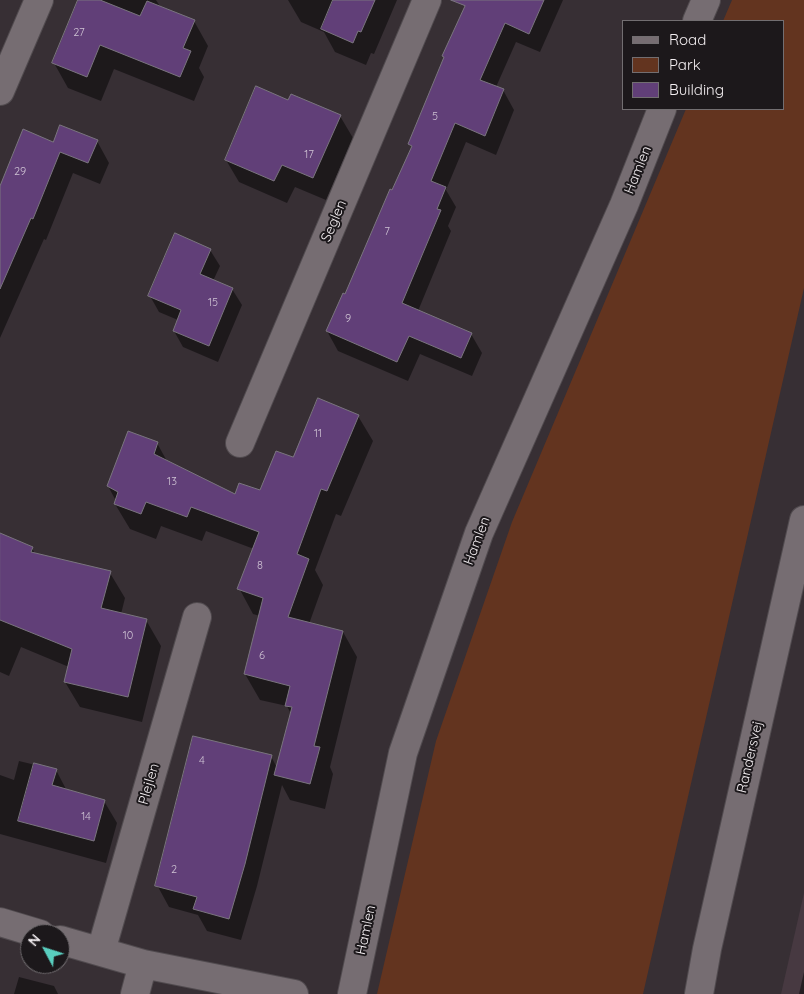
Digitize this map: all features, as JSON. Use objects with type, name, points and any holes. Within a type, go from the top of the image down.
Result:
[{"type":"street","points":[[0,91],[39,0]]},
{"type":"street","name":"Seglen","points":[[240,442],[427,0]]},
{"type":"street","points":[[697,20],[706,0]]},
{"type":"street","name":"Hamlen","points":[[352,994],[403,753],[479,533],[624,205],[662,110]]},
{"type":"street","name":"Randersvej","points":[[699,994],[707,949],[804,520]]},
{"type":"street","name":"Plejlen","points":[[101,951],[197,617]]},
{"type":"street","points":[[0,922],[20,928]]},
{"type":"street","points":[[70,943],[143,964],[294,994]]},
{"type":"street","points":[[135,994],[143,964]]},
{"type":"shaded area","points":[[804,893],[804,994],[781,994]]},
{"type":"green space","points":[[732,0],[804,0],[804,288],[643,994],[377,994],[436,741],[512,522],[686,110],[784,110],[784,20],[723,20]]},
{"type":"building","points":[[78,0],[100,0],[140,16],[147,1],[195,20],[183,48],[191,51],[180,77],[100,45],[87,77],[52,63]]},
{"type":"building","points":[[333,0],[375,0],[361,32],[358,31],[353,43],[321,29]]},
{"type":"building","points":[[451,0],[544,0],[529,34],[505,23],[480,80],[504,89],[485,136],[455,123],[431,181],[446,187],[437,209],[441,210],[402,303],[472,333],[461,358],[409,336],[397,362],[326,331],[343,293],[345,294],[390,189],[392,190],[412,146],[408,144],[444,57],[442,56],[465,6]]},
{"type":"building","points":[[256,86],[288,100],[291,94],[341,115],[313,178],[282,165],[274,181],[225,160]]},
{"type":"building","points":[[60,125],[98,140],[88,163],[60,152],[33,219],[31,218],[0,289],[0,186],[23,129],[53,142]]},
{"type":"building","points":[[175,233],[211,249],[200,274],[233,288],[209,346],[173,331],[181,310],[148,296]]},
{"type":"building","points":[[318,398],[359,415],[327,491],[321,489],[297,554],[309,559],[288,617],[343,631],[314,746],[320,747],[310,784],[274,775],[292,707],[285,706],[290,686],[244,674],[263,598],[237,589],[259,532],[191,507],[187,517],[146,502],[141,514],[114,504],[118,492],[107,486],[128,431],[158,442],[154,454],[235,494],[239,483],[260,490],[276,451],[293,457]]},
{"type":"building","points":[[0,533],[33,547],[31,552],[111,571],[101,608],[147,619],[128,697],[64,682],[72,649],[0,620]]},
{"type":"building","points":[[193,736],[272,755],[245,864],[229,919],[193,909],[197,897],[155,886]]},
{"type":"building","points":[[34,763],[57,769],[52,785],[105,800],[94,841],[18,821]]}]
